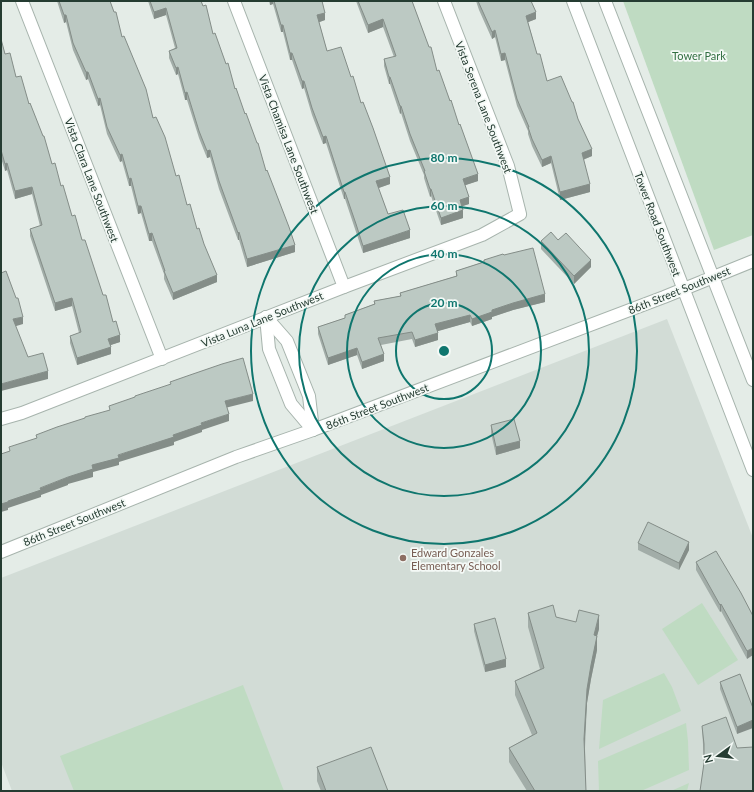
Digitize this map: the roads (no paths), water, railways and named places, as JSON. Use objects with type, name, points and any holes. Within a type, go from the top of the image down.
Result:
[{"type":"street","name":"Vista Clara Lane Southwest","points":[[22,1],[162,359]]},
{"type":"street","name":"Vista Chamisa Lane Southwest","points":[[234,1],[344,287]]},
{"type":"street","name":"Vista Serena Lane Southwest","points":[[444,1],[508,166],[520,214]]},
{"type":"street","name":"Tower Road Southwest","points":[[573,1],[753,470]]},
{"type":"street","points":[[605,1],[753,380]]},
{"type":"street","name":"Vista Luna Lane Southwest","points":[[1,419],[22,413],[266,317],[482,236],[520,214]]},
{"type":"street","name":"86th Street Southwest","points":[[1,552],[236,457],[313,430],[753,261]]},
{"type":"street","points":[[266,317],[287,341],[309,396],[313,430]]},
{"type":"street","points":[[266,317],[268,350],[291,404],[313,430]]},
{"type":"place","name":"Edward Gonzales Elementary School","points":[[403,558]]},
{"type":"park label","name":"Tower Park","points":[[699,55]]}]
